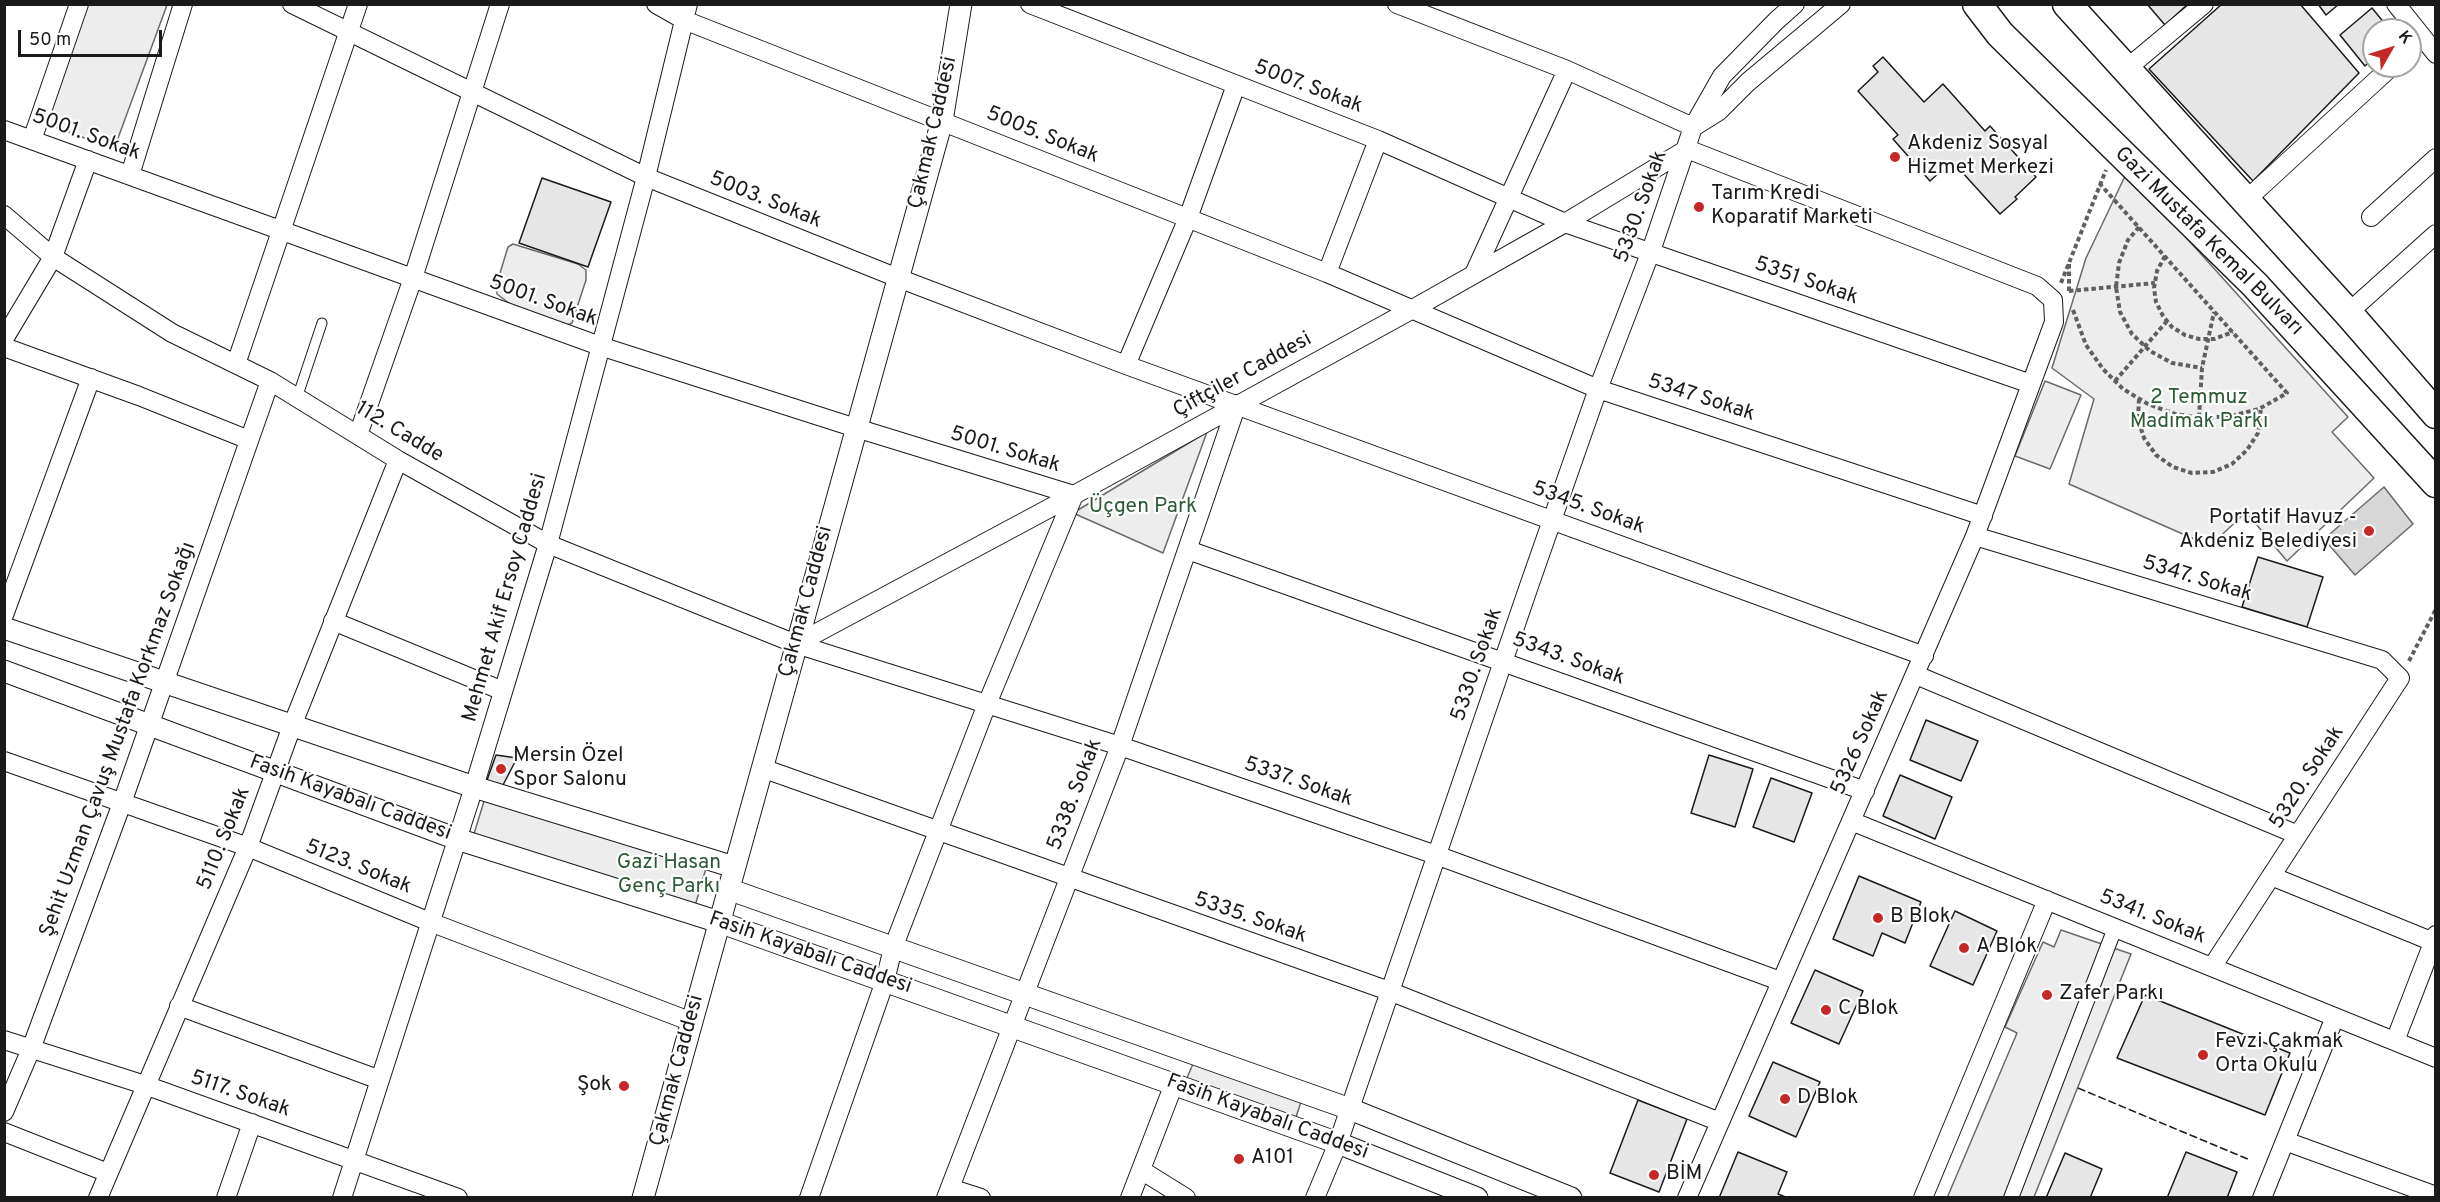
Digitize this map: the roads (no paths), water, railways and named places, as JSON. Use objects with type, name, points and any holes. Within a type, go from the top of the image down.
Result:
[{"type":"highway","name":"Gazi Mustafa Kemal Bulvarı","points":[[1977,4],[2000,34],[2254,285],[2436,483]]},
{"type":"highway","points":[[2067,4],[2348,313],[2436,414]]},
{"type":"street","points":[[32,140],[79,4]]},
{"type":"street","points":[[130,175],[183,4]]},
{"type":"street","name":"5003. Sokak","points":[[292,4],[348,34],[646,177],[898,278],[1126,365],[1237,404]]},
{"type":"street","points":[[236,364],[358,4]]},
{"type":"street","points":[[358,435],[413,278],[500,4]]},
{"type":"street","name":"5005. Sokak","points":[[656,4],[686,12],[942,121],[1327,273],[1411,310]]},
{"type":"street","name":"Çakmak Caddesi","points":[[644,1197],[942,121],[961,4]]},
{"type":"street","name":"5007. Sokak","points":[[1030,4],[1378,140],[1565,223]]},
{"type":"street","points":[[1397,4],[1567,70],[1693,127]]},
{"type":"street","points":[[1687,149],[1693,127],[1722,76],[1796,4]]},
{"type":"street","points":[[1693,127],[1719,111],[1748,82],[1841,4]]},
{"type":"street","points":[[2125,70],[2205,4]]},
{"type":"street","points":[[2396,4],[2403,18]]},
{"type":"street","name":"Mehmet Akif Ersoy Caddesi","points":[[342,1197],[474,787],[548,543],[646,177],[686,12]]},
{"type":"street","points":[[2422,47],[2436,54]]},
{"type":"street","points":[[1474,274],[1567,70]]},
{"type":"street","points":[[2245,201],[2379,78]]},
{"type":"street","points":[[1126,365],[1188,218],[1236,85]]},
{"type":"street","name":"5001. Sokak","points":[[4,130],[600,346],[1074,495]]},
{"type":"street","points":[[1327,273],[1378,140]]},
{"type":"street","name":"Çiftçiler Caddesi","points":[[796,644],[1411,310],[1565,223],[1687,149]]},
{"type":"street","name":"5330. Sokak","points":[[1315,1197],[1350,1109],[1598,388],[1651,251],[1687,149]]},
{"type":"street","name":"5326 Sokak","points":[[1687,149],[2061,296],[2054,322],[1975,536],[1688,1197]]},
{"type":"street","points":[[2371,217],[2436,158]]},
{"type":"street","points":[[4,339],[53,257],[88,160]]},
{"type":"street","name":"112. Cadde","points":[[4,215],[53,257],[172,333],[270,381],[398,460],[548,543],[796,644]]},
{"type":"street","name":"5351 Sokak","points":[[1565,223],[2031,384]]},
{"type":"street","points":[[2348,313],[2436,234]]},
{"type":"street","name":"5347 Sokak","points":[[1411,310],[1598,388],[1983,516]]},
{"type":"street","points":[[4,347],[91,378],[249,440]]},
{"type":"street","points":[[4,615],[91,378]]},
{"type":"street","name":"Şehit Uzman Çavuş Mustafa Korkmaz Sokağı","points":[[4,1112],[31,1049],[122,803],[270,381]]},
{"type":"street","name":"5345. Sokak","points":[[1237,404],[1924,656]]},
{"type":"street","name":"5338. Sokak","points":[[948,1193],[1010,1026],[1120,746],[1237,404]]},
{"type":"street","name":"5110. Sokak","points":[[98,1197],[248,847],[292,726],[398,460]]},
{"type":"street","points":[[809,1197],[885,981],[893,948],[987,704],[1074,495]]},
{"type":"street","name":"5347. Sokak","points":[[1975,536],[2382,660],[2400,678]]},
{"type":"street","name":"5343. Sokak","points":[[1188,550],[1865,790]]},
{"type":"street","points":[[333,621],[503,691]]},
{"type":"street","points":[[4,628],[474,787],[734,867]]},
{"type":"street","name":"5337. Sokak","points":[[796,644],[1120,746],[1436,855],[1780,981]]},
{"type":"street","name":"Fasih Kayabalı Caddesi","points":[[4,671],[457,839],[719,922],[1338,1143],[1477,1197]]},
{"type":"street","points":[[1916,675],[2298,835]]},
{"type":"street","name":"5320. Sokak","points":[[2212,967],[2400,678]]},
{"type":"street","name":"5123. Sokak","points":[[4,761],[248,847],[430,922],[692,1022]]},
{"type":"street","name":"5335. Sokak","points":[[762,768],[1068,879],[1389,991],[1720,1122]]},
{"type":"street","name":"5341. Sokak","points":[[1851,821],[2436,1058]]},
{"type":"street","points":[[2271,876],[2435,940],[2395,1041]]},
{"type":"street","name":"Fasih Kayabalı Caddesi","points":[[728,889],[1350,1109],[1571,1197]]},
{"type":"street","points":[[1923,1197],[2047,900]]},
{"type":"street","points":[[2011,1197],[2115,928]]},
{"type":"street","points":[[179,1006],[380,1080]]},
{"type":"street","points":[[2262,1197],[2335,1017]]},
{"type":"street","name":"5117. Sokak","points":[[4,1040],[252,1123],[457,1197]]},
{"type":"street","points":[[1130,1197],[1174,1084]]},
{"type":"street","points":[[226,1197],[252,1123]]},
{"type":"street","points":[[4,1132],[108,1173]]},
{"type":"street","points":[[2285,1141],[2436,1196]]},
{"type":"street","points":[[1141,1170],[1186,1197]]},
{"type":"street","points":[[948,1193],[981,1197]]},
{"type":"lane","points":[[297,398],[322,323]]},
{"type":"place","name":"Akdeniz Sosyal Hizmet Merkezi","points":[[1895,157]]},
{"type":"place","name":"Tarım Kredi Koparatif Marketi","points":[[1699,207]]},
{"type":"place","name":"Portatif Havuz - Akdeniz Belediyesi","points":[[2369,531]]},
{"type":"place","name":"Mersin Özel Spor Salonu","points":[[501,769]]},
{"type":"place","name":"B Blok","points":[[1878,918]]},
{"type":"place","name":"A Blok","points":[[1964,948]]},
{"type":"place","name":"Zafer Parkı","points":[[2047,995]]},
{"type":"place","name":"C Blok","points":[[1826,1010]]},
{"type":"place","name":"Fevzi Çakmak Orta Okulu","points":[[2203,1055]]},
{"type":"place","name":"Şok","points":[[624,1086]]},
{"type":"place","name":"D Blok","points":[[1785,1099]]},
{"type":"place","name":"A101","points":[[1239,1159]]},
{"type":"place","name":"BİM","points":[[1654,1175]]},
{"type":"park label","name":"2 Temmuz Madımak Parkı","points":[[2199,411]]},
{"type":"park label","name":"Üçgen Park","points":[[1143,508]]},
{"type":"park label","name":"Gazi Hasan Genç Parkı","points":[[669,876]]}]
